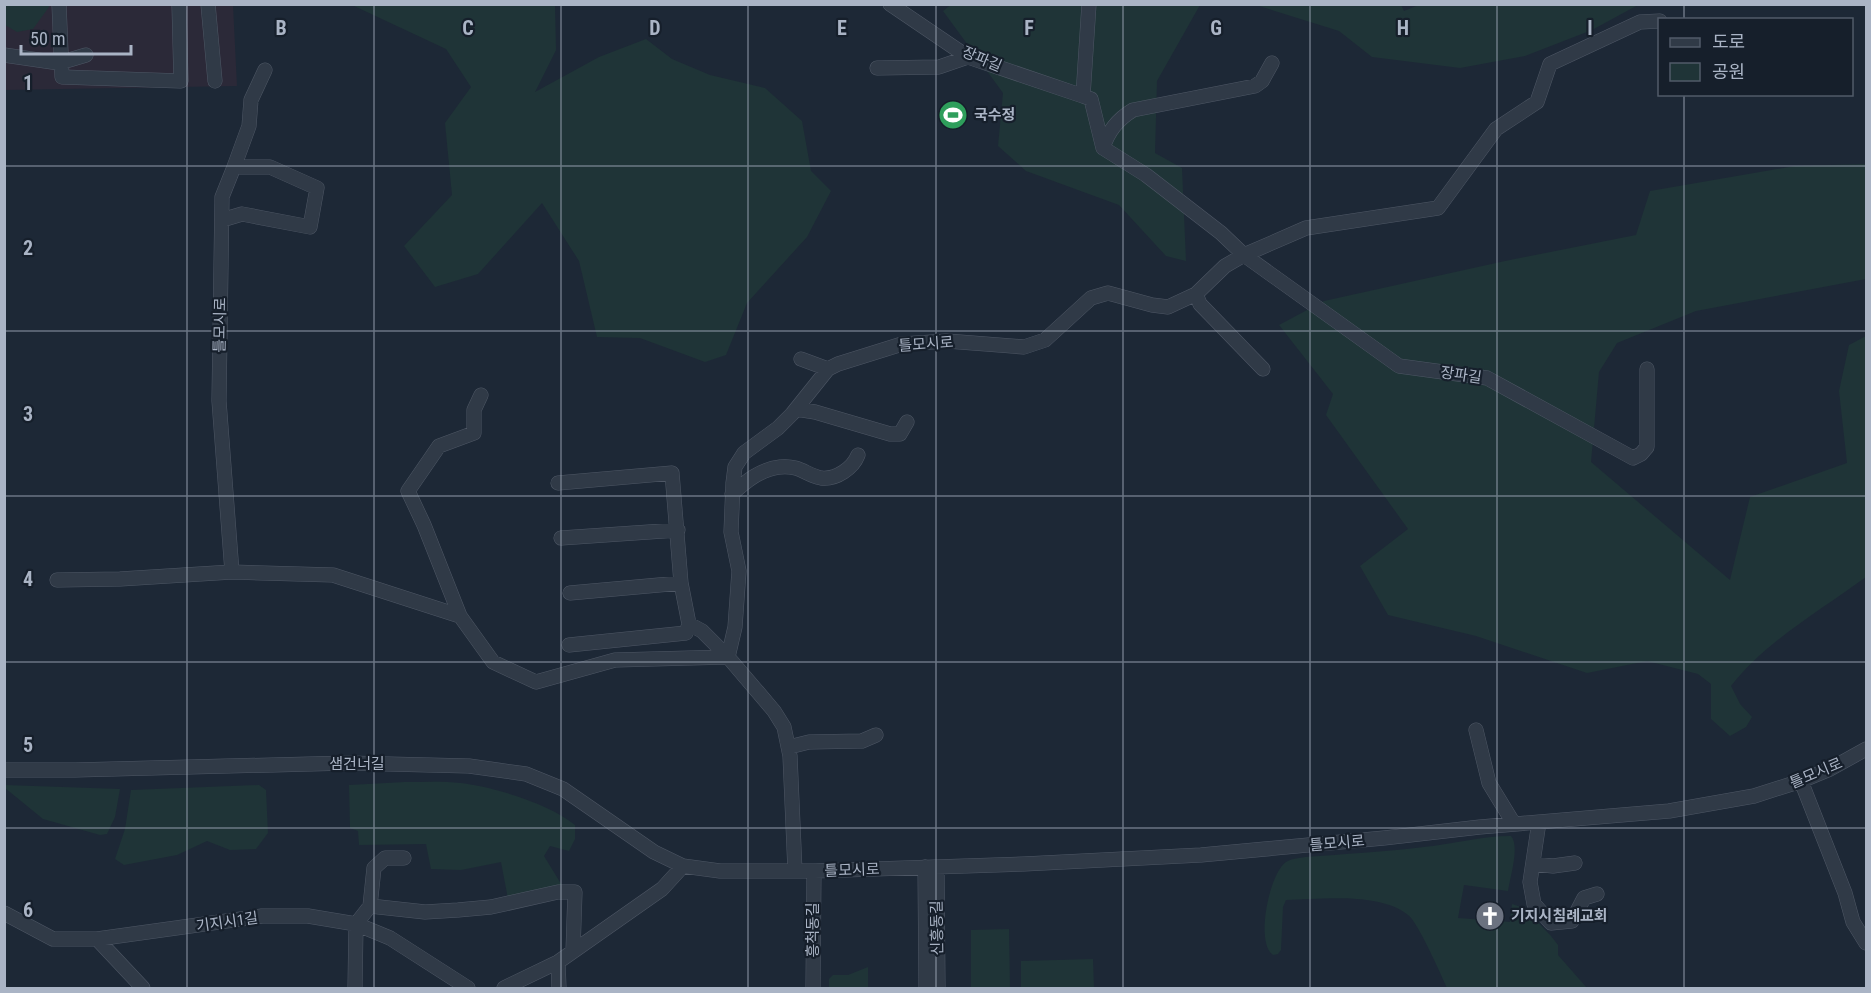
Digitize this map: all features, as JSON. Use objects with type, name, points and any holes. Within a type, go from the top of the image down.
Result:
[{"type":"street","points":[[59,4],[62,77],[181,81],[179,4]]},
{"type":"street","points":[[208,4],[215,81]]},
{"type":"street","name":"장파길","points":[[890,4],[968,57],[1083,96]]},
{"type":"street","points":[[1089,4],[1083,96],[1091,99],[1103,148]]},
{"type":"street","points":[[1263,369],[1200,304],[1197,294],[1225,266],[1244,255],[1306,228],[1438,208],[1496,129],[1537,102],[1550,64],[1640,22],[1658,21]]},
{"type":"street","points":[[4,55],[62,62],[86,55]]},
{"type":"street","points":[[877,68],[939,67],[968,57]]},
{"type":"street","points":[[1103,148],[1107,135],[1122,116],[1132,111],[1256,86],[1262,81],[1272,63]]},
{"type":"street","name":"틀모시로","points":[[232,572],[219,401],[222,196],[249,126],[251,100],[265,70]]},
{"type":"street","name":"장파길","points":[[1103,148],[1146,175],[1221,233],[1244,255],[1399,366],[1487,378],[1633,458],[1647,447],[1647,369]]},
{"type":"street","points":[[222,220],[242,214],[310,226],[317,188],[270,167],[234,167]]},
{"type":"street","name":"틀모시로","points":[[828,369],[837,364],[902,344],[947,341],[1024,347],[1045,340],[1091,298],[1108,293],[1168,307],[1197,294]]},
{"type":"street","points":[[728,657],[735,627],[740,571],[730,532],[735,466],[744,453],[778,428],[828,369],[801,359]]},
{"type":"street","points":[[481,395],[474,410],[474,433],[439,446],[408,491],[460,616],[493,662],[536,682],[615,660],[728,657]]},
{"type":"street","points":[[796,409],[815,412],[890,434],[900,434],[907,422]]},
{"type":"street","points":[[732,494],[754,476],[782,467],[795,467],[821,478],[836,475],[854,464],[858,455]]},
{"type":"street","points":[[558,483],[672,473],[681,583],[689,624],[686,633],[569,645]]},
{"type":"street","points":[[561,538],[678,530]]},
{"type":"street","points":[[57,580],[120,579],[232,572],[333,575],[460,616]]},
{"type":"street","points":[[570,593],[681,583]]},
{"type":"street","points":[[689,624],[702,631],[728,657],[774,711],[784,727],[789,747],[795,871]]},
{"type":"street","points":[[1476,730],[1489,783],[1514,824]]},
{"type":"street","points":[[789,747],[809,742],[862,741],[876,735]]},
{"type":"street","name":"틀모시로","points":[[683,866],[720,871],[814,871],[1201,855],[1669,811],[1754,796],[1801,782],[1866,749]]},
{"type":"street","name":"샘건너길","points":[[4,770],[395,763],[469,766],[526,774],[563,789],[654,852],[683,866]]},
{"type":"street","points":[[1801,782],[1845,893],[1853,922],[1866,943]]},
{"type":"street","points":[[1539,822],[1530,882],[1533,904],[1551,923],[1572,921],[1584,898],[1597,894]]},
{"type":"street","points":[[355,988],[356,924],[370,906],[374,868],[385,858],[404,858]]},
{"type":"street","points":[[1533,864],[1553,866],[1575,863]]},
{"type":"street","points":[[504,988],[558,962],[662,889],[683,866]]},
{"type":"street","points":[[926,988],[931,867]]},
{"type":"street","name":"신흥동길","points":[[931,867],[938,988]]},
{"type":"street","name":"흥척동길","points":[[813,988],[814,871]]},
{"type":"street","points":[[370,906],[425,912],[491,907],[558,892],[575,892],[573,951]]},
{"type":"street","name":"기지시1길","points":[[4,913],[53,939],[97,939],[262,916],[308,916],[356,924],[390,938],[468,988]]},
{"type":"street","points":[[97,939],[143,988]]},
{"type":"street","points":[[558,962],[559,988]]},
{"type":"shaded area","points":[[4,5],[233,5],[237,86],[5,90]]},
{"type":"green space","points":[[952,4],[1200,5],[1157,81],[1155,153],[1182,168],[1186,261],[1166,256],[1119,205],[1026,171],[998,146],[1003,93],[943,11]]},
{"type":"green space","points":[[1421,4],[1638,5],[1592,30],[1525,56],[1460,68],[1372,57],[1339,31],[1256,5],[1401,5],[1404,11]]},
{"type":"green space","points":[[4,5],[49,5],[49,7],[33,29],[17,32],[5,25]]},
{"type":"green space","points":[[352,5],[555,5],[556,50],[535,92],[599,57],[646,39],[672,59],[710,75],[765,88],[802,121],[811,171],[831,191],[807,237],[747,303],[726,355],[705,362],[640,338],[597,337],[579,261],[542,203],[478,274],[435,287],[404,246],[452,195],[445,123],[471,87],[446,49]]},
{"type":"green space","points":[[1866,164],[1866,279],[1696,311],[1617,343],[1599,372],[1591,462],[1730,580],[1750,497],[1847,463],[1839,391],[1849,345],[1866,336],[1866,577],[1777,641],[1760,655],[1731,686],[1740,704],[1752,717],[1746,727],[1730,736],[1711,719],[1711,684],[1698,674],[1647,661],[1587,673],[1476,636],[1388,615],[1360,566],[1408,529],[1326,415],[1333,394],[1279,325],[1324,301],[1636,235],[1650,191],[1795,166]]},
{"type":"green space","points":[[454,782],[489,788],[537,804],[564,817],[575,825],[575,839],[569,851],[550,846],[544,856],[563,887],[508,899],[501,862],[461,870],[431,869],[426,844],[359,845],[358,831],[350,828],[349,785]]},
{"type":"green space","points":[[5,785],[120,789],[115,817],[107,834],[100,835],[43,819],[5,788]]},
{"type":"green space","points":[[259,785],[266,790],[268,833],[256,849],[230,850],[207,841],[177,855],[124,865],[115,859],[125,829],[131,790]]},
{"type":"green space","points":[[1511,836],[1514,841],[1515,854],[1508,891],[1464,885],[1458,918],[1510,922],[1512,904],[1524,908],[1551,936],[1558,945],[1558,955],[1587,988],[1447,988],[1429,949],[1408,915],[1382,903],[1366,900],[1333,898],[1286,900],[1283,907],[1281,950],[1278,954],[1273,955],[1268,948],[1265,937],[1266,908],[1274,880],[1288,861],[1305,857],[1409,849]]},
{"type":"green space","points":[[1009,929],[1010,988],[971,988],[971,930]]},
{"type":"green space","points":[[1093,959],[1094,988],[1021,988],[1021,961]]},
{"type":"green space","points":[[868,967],[868,988],[829,988],[829,979],[833,975],[848,975]]},
{"type":"place","name":"국수정","points":[[953,115]]},
{"type":"place","name":"기지시침례교회","points":[[1490,916]]}]
